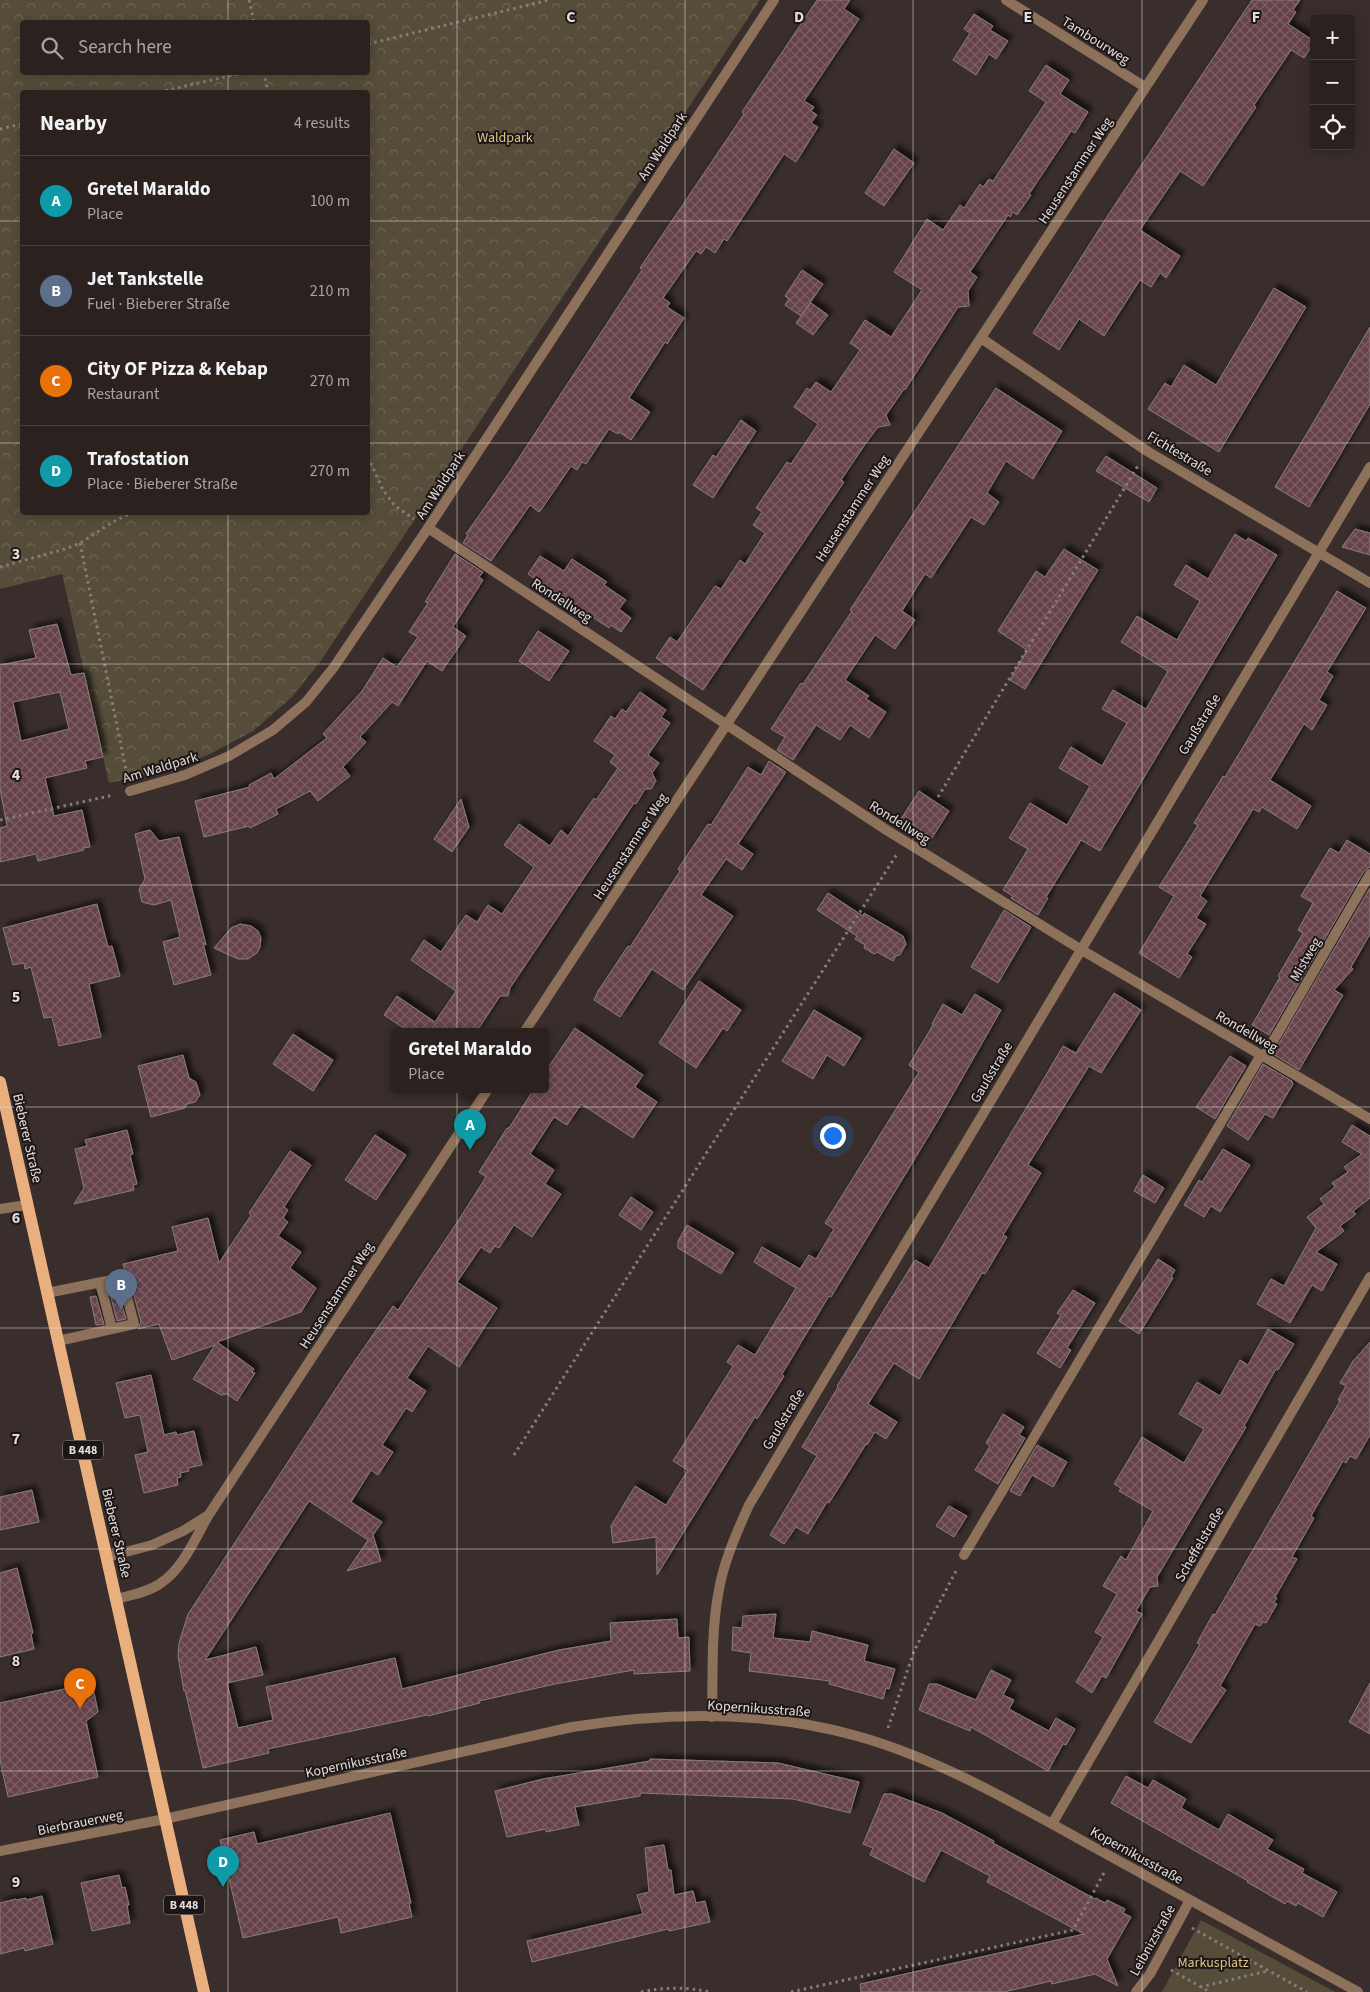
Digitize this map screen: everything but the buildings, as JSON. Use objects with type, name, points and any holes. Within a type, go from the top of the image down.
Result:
[{"type":"main road","name":"Bieberer Straße","points":[[0,1082],[204,1992]]},
{"type":"street","name":"Am Waldpark","points":[[130,791],[209,766],[254,742],[289,718],[306,702],[334,667],[428,528],[774,0]]},
{"type":"street","name":"Tambourweg","points":[[1006,0],[1146,87]]},
{"type":"street","name":"Heusenstammer Weg","points":[[527,1028],[1203,0]]},
{"type":"street","name":"Fichtestraße","points":[[981,338],[1147,450],[1370,583]]},
{"type":"street","name":"Gaußstraße","points":[[712,1717],[714,1623],[718,1594],[727,1558],[749,1505],[1370,466]]},
{"type":"street","name":"Rondellweg","points":[[428,528],[905,842],[1080,949],[1370,1119]]},
{"type":"street","name":"Mistweg","points":[[964,1555],[1370,874]]},
{"type":"street","name":"Heusenstammer Weg","points":[[117,1599],[161,1584],[175,1570],[189,1550],[208,1516],[485,1093]]},
{"type":"street","points":[[0,1209],[27,1205]]},
{"type":"street","name":"Scheffelstraße","points":[[1052,1824],[1370,1277]]},
{"type":"street","points":[[47,1293],[122,1278],[134,1324],[58,1341]]},
{"type":"street","points":[[100,1283],[112,1329]]},
{"type":"street","name":"Heusenstammer Weg","points":[[107,1557],[152,1545],[183,1531],[208,1516]]},
{"type":"street","name":"Kopernikusstraße","points":[[165,1819],[403,1767],[572,1727],[597,1723],[643,1718],[712,1717],[795,1722],[883,1744],[939,1766],[1052,1824],[1358,1992]]},
{"type":"street","name":"Bierbrauerweg","points":[[0,1851],[165,1819]]},
{"type":"street","name":"Leibnizstraße","points":[[1136,1992],[1156,1962],[1190,1900]]},
{"type":"path","points":[[249,0],[254,20]]},
{"type":"path","points":[[370,44],[549,0]]},
{"type":"path","points":[[168,90],[234,75]]},
{"type":"path","points":[[265,75],[268,90]]},
{"type":"path","points":[[0,129],[20,124]]},
{"type":"path","points":[[938,797],[1147,450]]},
{"type":"path","points":[[370,461],[383,490],[395,506],[428,528]]},
{"type":"path","points":[[0,567],[80,543],[101,528],[127,515]]},
{"type":"path","points":[[80,543],[130,791]]},
{"type":"path","name":"Am Waldpark","points":[[0,820],[130,791]]},
{"type":"path","points":[[514,1454],[905,842]]},
{"type":"path","points":[[883,1744],[914,1651],[964,1555]]},
{"type":"path","points":[[791,1992],[1073,1930],[1112,1857]]},
{"type":"path","points":[[1179,1920],[1307,1992]]},
{"type":"path","points":[[1156,1962],[1210,1992]]},
{"type":"path","points":[[1200,1986],[1269,1971]]},
{"type":"path","points":[[641,1992],[673,1987],[693,1988],[711,1992]]},
{"type":"green space","name":"Waldpark","points":[[0,0],[760,0],[320,662],[292,697],[253,731],[210,754],[179,767],[109,783],[62,574],[0,589]]},
{"type":"green space","name":"Markusplatz","points":[[1201,1920],[1335,1992],[1162,1992]]},
{"type":"place","name":"Gretel Maraldo","points":[[470,1150]]},
{"type":"place","name":"Jet Tankstelle","points":[[121,1310]]},
{"type":"place","name":"City OF Pizza & Kebap","points":[[80,1709]]},
{"type":"place","name":"Trafostation","points":[[223,1887]]}]
